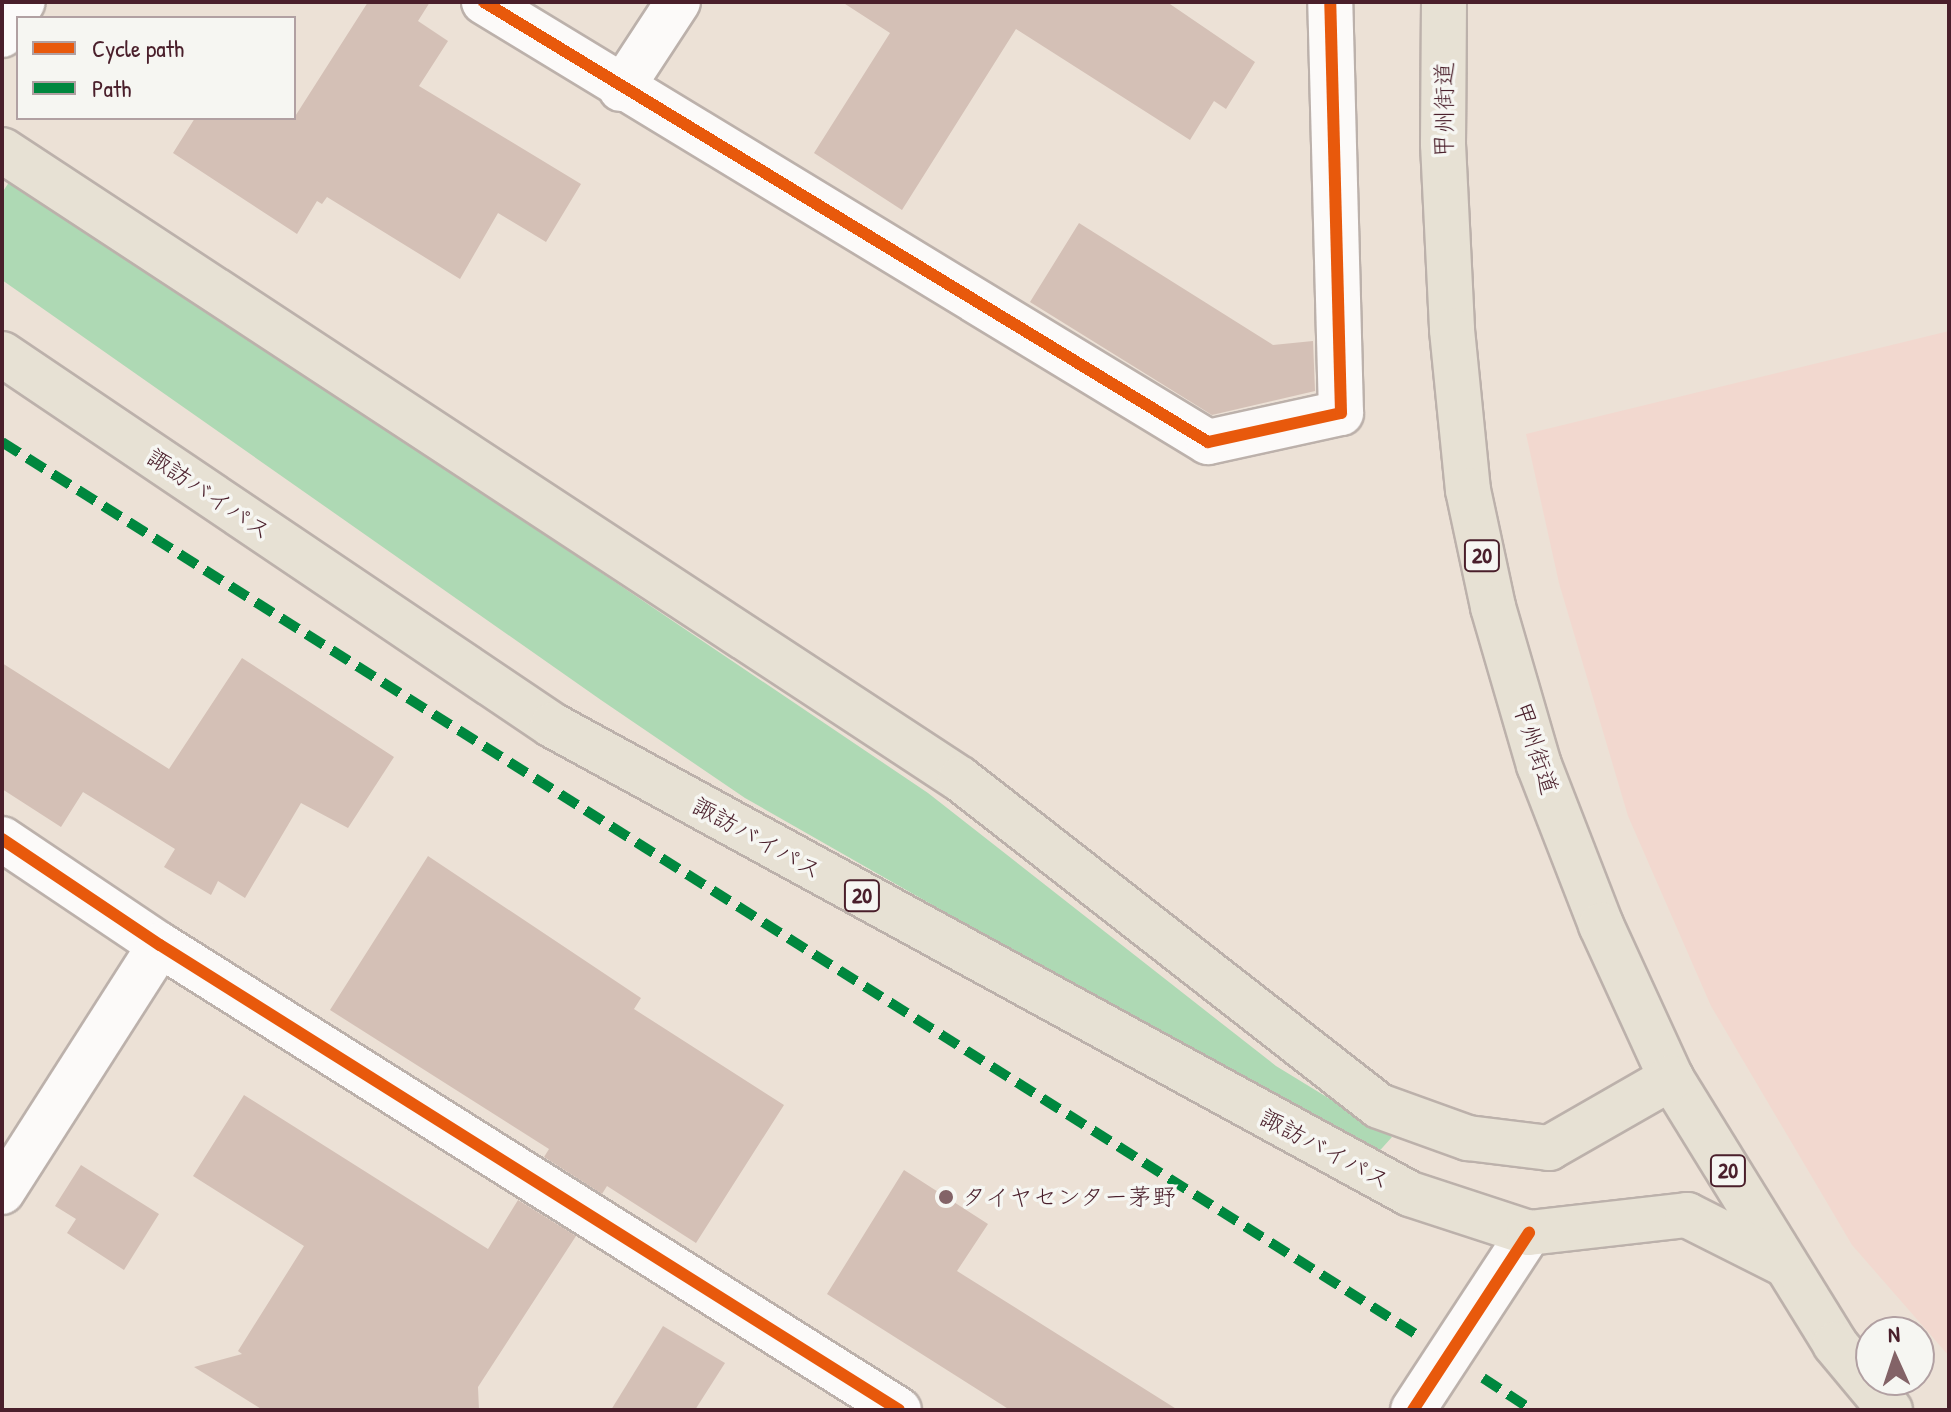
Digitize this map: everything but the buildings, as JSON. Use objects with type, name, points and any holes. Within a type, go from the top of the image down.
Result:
[{"type":"highway","name":"甲州街道","points":[[1444,2],[1448,253],[1468,490],[1493,607],[1539,765],[1601,925],[1671,1078],[1835,1344],[1890,1410]]},
{"type":"highway","points":[[2,150],[960,779],[1379,1106],[1468,1138],[1549,1148],[1671,1078]]},
{"type":"highway","name":"諏訪バイパス","points":[[2,354],[552,725],[1267,1120],[1410,1194],[1529,1233],[1687,1215],[1784,1264]]},
{"type":"street","points":[[2,35],[23,2]]},
{"type":"street","points":[[484,2],[621,89],[1208,442],[1341,413],[1330,2]]},
{"type":"street","points":[[621,89],[678,2]]},
{"type":"street","points":[[2,839],[160,945],[899,1410]]},
{"type":"street","points":[[2,1192],[160,945]]},
{"type":"street","points":[[1413,1410],[1529,1233]]},
{"type":"shaded area","points":[[1949,331],[1949,1356],[1935,1340],[1935,1316],[1914,1316],[1852,1245],[1711,1006],[1628,816],[1559,583],[1526,434]]},
{"type":"green space","points":[[13,176],[928,793],[1276,1066],[1392,1137],[1374,1157],[745,798],[601,700],[2,280],[2,193]]},
{"type":"marked path","points":[[2,442],[1422,1338]]},
{"type":"marked path","points":[[1483,1378],[1532,1410]]},
{"type":"cycle path","points":[[484,2],[1208,442],[1341,413],[1330,2]]},
{"type":"cycle path","points":[[2,839],[160,945],[899,1410]]},
{"type":"cycle path","points":[[1413,1410],[1529,1233]]},
{"type":"place","name":"タイヤセンター茅野","points":[[946,1197]]}]
